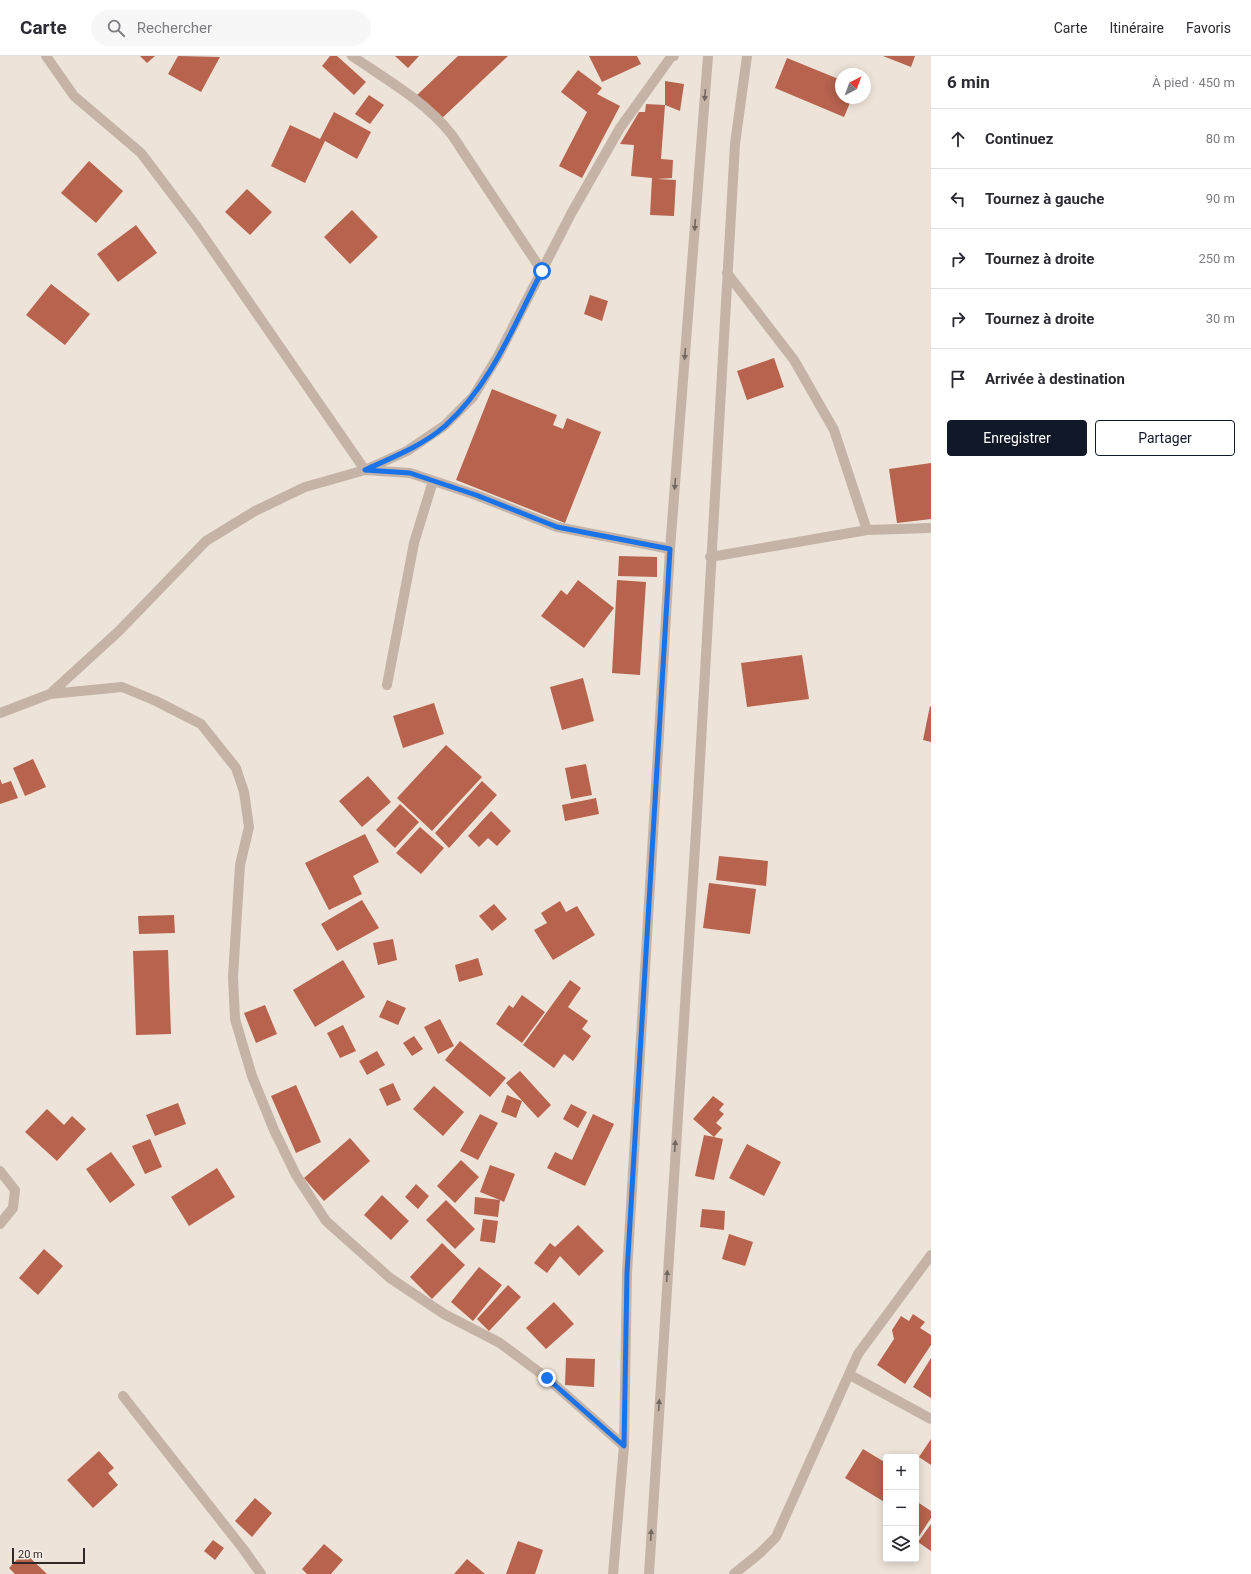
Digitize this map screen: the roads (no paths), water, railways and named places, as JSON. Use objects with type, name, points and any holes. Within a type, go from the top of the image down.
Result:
[{"type":"street","points":[[46,56],[74,96],[142,153],[197,227],[365,470]]},
{"type":"street","points":[[352,56],[422,104],[440,120],[542,271]]},
{"type":"street","points":[[50,694],[119,631],[206,541],[255,511],[305,487],[365,470],[414,447],[444,426],[473,397],[498,356],[572,212],[620,128],[672,56]]},
{"type":"street","points":[[613,1574],[624,1446],[627,1273],[670,549],[708,56]]},
{"type":"street","points":[[649,1574],[696,823],[710,557],[735,144],[747,56]]},
{"type":"street","points":[[727,273],[794,360],[834,430],[867,530]]},
{"type":"street","points":[[365,470],[410,473],[476,495],[557,527],[670,549]]},
{"type":"street","points":[[387,686],[414,543],[433,481]]},
{"type":"street","points":[[710,557],[867,530],[931,528]]},
{"type":"street","points":[[0,713],[50,694],[122,687],[156,701],[201,724],[236,768],[244,792],[249,827],[240,865],[233,977],[235,1019],[252,1076],[274,1130],[296,1175],[326,1221],[390,1278],[444,1314],[500,1344],[547,1378],[624,1446]]},
{"type":"street","points":[[0,1171],[15,1190],[13,1208],[0,1224]]},
{"type":"street","points":[[734,1574],[760,1553],[776,1537],[850,1375],[858,1354],[931,1255]]},
{"type":"street","points":[[850,1375],[931,1419]]},
{"type":"street","points":[[123,1396],[244,1550],[261,1574]]}]
